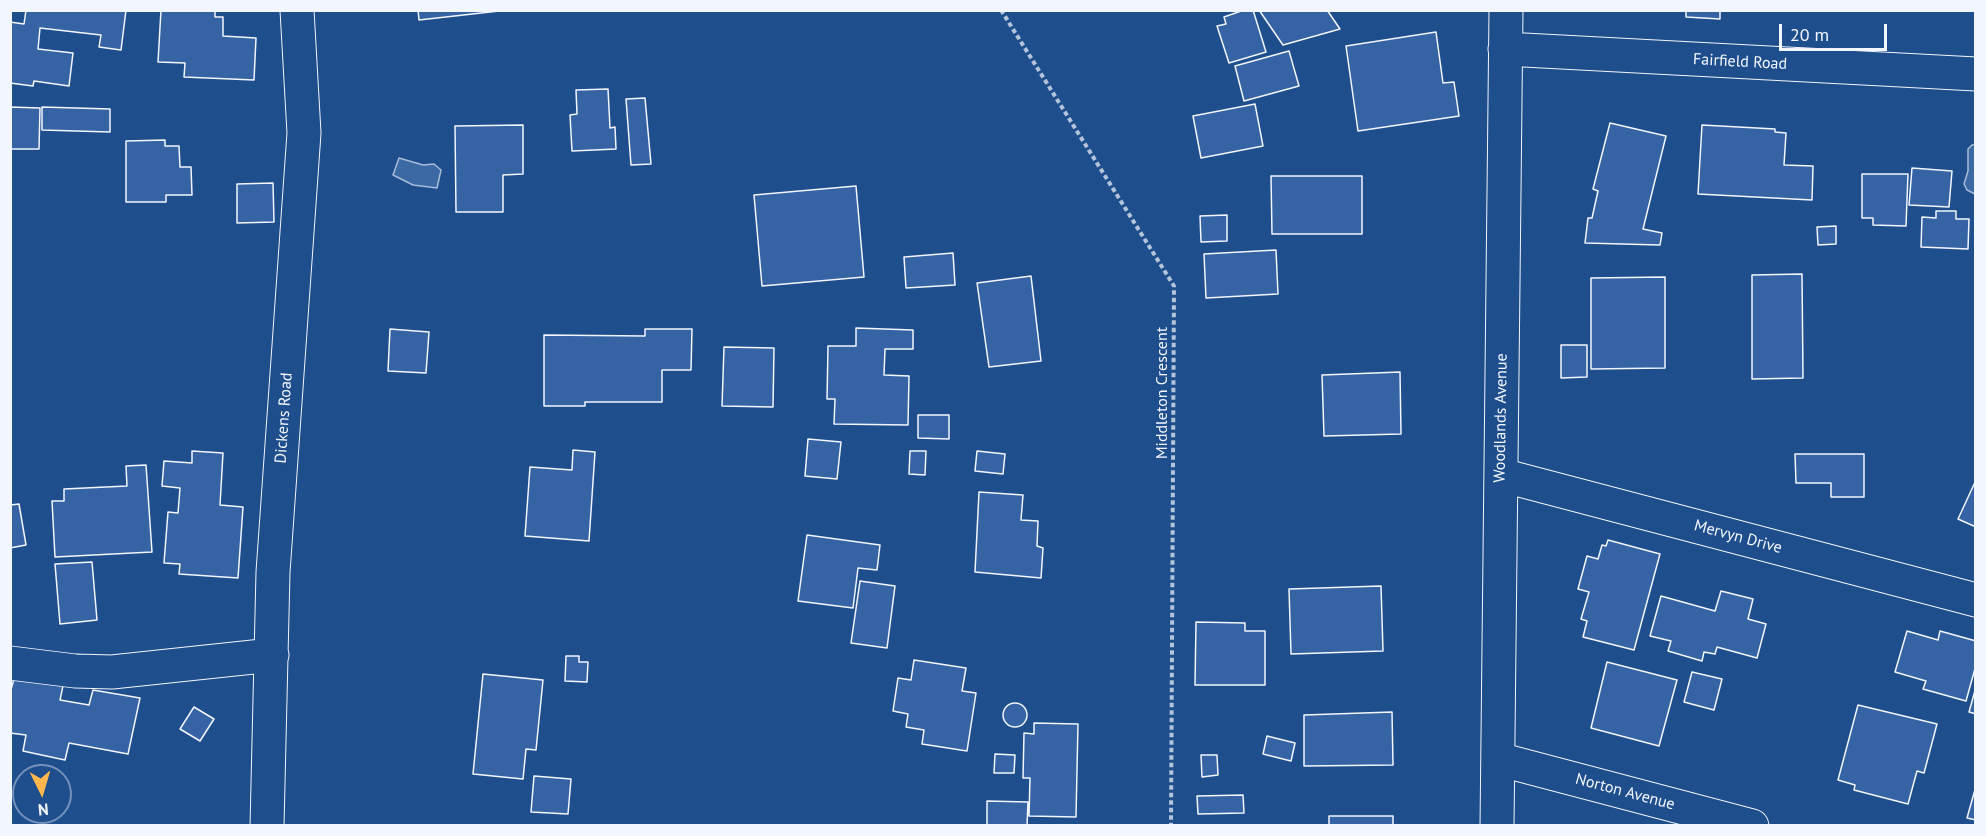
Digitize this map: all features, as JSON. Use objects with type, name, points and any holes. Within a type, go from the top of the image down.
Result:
[{"type":"street","name":"Dickens Road","points":[[267,825],[273,572],[304,133],[297,10]]},
{"type":"street","name":"Woodlands Avenue","points":[[1497,825],[1506,10]]},
{"type":"street","name":"Fairfield Road","points":[[1505,50],[1976,74]]},
{"type":"street","name":"Mervyn Drive","points":[[1501,475],[1976,600]]},
{"type":"street","points":[[10,663],[75,671],[112,672],[272,655]]},
{"type":"street","name":"Norton Avenue","points":[[1498,759],[1752,825]]},
{"type":"path","name":"Middleton Crescent","points":[[1001,10],[1174,286],[1171,825]]},
{"type":"water","points":[[1975,145],[1975,194],[1967,190],[1964,184],[1968,171],[1968,149]]},
{"type":"water","points":[[399,158],[423,165],[434,164],[441,170],[437,188],[413,185],[393,175]]},
{"type":"building","points":[[26,10],[126,10],[121,50],[99,47],[101,35],[40,28],[38,49],[73,53],[69,86],[34,81],[33,86],[10,83],[10,22],[24,24]]},
{"type":"building","points":[[161,10],[215,10],[215,17],[223,17],[223,36],[256,38],[254,80],[184,77],[185,63],[158,62]]},
{"type":"building","points":[[418,10],[508,10],[419,20]]},
{"type":"building","points":[[1244,10],[1253,10],[1266,52],[1229,63],[1217,26],[1226,24],[1224,17]]},
{"type":"building","points":[[1259,10],[1327,10],[1340,29],[1283,45]]},
{"type":"building","points":[[1686,10],[1720,10],[1720,19],[1686,17]]},
{"type":"building","points":[[1436,32],[1443,83],[1454,82],[1459,116],[1358,131],[1346,46]]},
{"type":"building","points":[[1289,51],[1299,86],[1244,101],[1235,66]]},
{"type":"building","points":[[608,89],[610,128],[615,127],[616,149],[572,151],[570,115],[577,114],[576,90]]},
{"type":"building","points":[[645,98],[651,164],[631,165],[626,99]]},
{"type":"building","points":[[1255,104],[1263,146],[1201,158],[1193,116]]},
{"type":"building","points":[[10,107],[40,108],[39,149],[10,149]]},
{"type":"building","points":[[42,107],[110,109],[110,132],[42,130]]},
{"type":"building","points":[[1610,123],[1666,136],[1643,229],[1662,233],[1660,245],[1585,243],[1588,218],[1592,218],[1598,191],[1593,189]]},
{"type":"building","points":[[523,125],[523,174],[503,175],[503,212],[456,212],[455,126]]},
{"type":"building","points":[[1702,125],[1775,129],[1775,132],[1786,133],[1784,165],[1813,166],[1812,200],[1698,194]]},
{"type":"building","points":[[165,140],[165,146],[179,146],[180,167],[191,167],[192,195],[166,195],[166,202],[126,202],[126,141]]},
{"type":"building","points":[[1912,168],[1952,171],[1949,207],[1909,205]]},
{"type":"building","points":[[1862,174],[1908,174],[1906,226],[1873,225],[1873,218],[1862,218]]},
{"type":"building","points":[[1271,176],[1362,176],[1362,234],[1272,234]]},
{"type":"building","points":[[273,183],[274,222],[237,223],[237,184]]},
{"type":"building","points":[[856,186],[864,277],[762,286],[754,195]]},
{"type":"building","points":[[1936,211],[1956,211],[1956,219],[1969,219],[1968,249],[1921,247],[1922,217],[1936,218]]},
{"type":"building","points":[[1227,215],[1227,241],[1201,242],[1200,216]]},
{"type":"building","points":[[1836,226],[1836,244],[1818,245],[1817,227]]},
{"type":"building","points":[[1276,250],[1278,294],[1206,298],[1204,254]]},
{"type":"building","points":[[953,253],[955,285],[906,288],[904,257]]},
{"type":"building","points":[[1802,274],[1803,378],[1752,379],[1752,275]]},
{"type":"building","points":[[1031,276],[1041,361],[989,367],[977,283]]},
{"type":"building","points":[[1665,277],[1665,368],[1591,369],[1591,278]]},
{"type":"building","points":[[856,328],[913,330],[913,349],[885,349],[884,375],[909,376],[908,425],[834,424],[835,399],[827,399],[828,346],[856,346]]},
{"type":"building","points":[[390,329],[429,332],[426,373],[388,371]]},
{"type":"building","points":[[645,329],[692,329],[691,370],[662,370],[662,402],[585,402],[585,406],[544,406],[544,335],[645,336]]},
{"type":"building","points":[[1561,345],[1587,345],[1587,377],[1561,378]]},
{"type":"building","points":[[724,347],[774,348],[773,407],[722,406]]},
{"type":"building","points":[[1400,372],[1401,434],[1324,436],[1322,375]]},
{"type":"building","points":[[918,415],[949,415],[949,439],[918,438]]},
{"type":"building","points":[[808,439],[841,442],[837,479],[805,476]]},
{"type":"building","points":[[573,450],[595,452],[589,541],[525,536],[530,467],[572,470]]},
{"type":"building","points":[[192,451],[223,453],[220,505],[243,507],[238,578],[179,574],[180,564],[164,563],[168,512],[178,513],[180,488],[162,486],[164,461],[192,463]]},
{"type":"building","points":[[910,451],[926,451],[925,475],[909,474]]},
{"type":"building","points":[[977,451],[1005,454],[1003,474],[975,471]]},
{"type":"building","points":[[1795,454],[1864,454],[1864,497],[1831,497],[1831,483],[1796,483]]},
{"type":"building","points":[[146,465],[152,552],[55,557],[52,501],[64,501],[64,489],[127,486],[126,466]]},
{"type":"building","points":[[1976,480],[1976,527],[1958,519]]},
{"type":"building","points":[[979,492],[1023,495],[1021,520],[1038,521],[1037,546],[1043,548],[1041,578],[975,572]]},
{"type":"building","points":[[19,504],[26,545],[10,548],[10,505]]},
{"type":"building","points":[[807,535],[880,545],[877,570],[858,568],[853,608],[798,601]]},
{"type":"building","points":[[1608,540],[1660,554],[1634,650],[1583,637],[1587,621],[1581,619],[1589,592],[1578,589],[1587,556],[1598,559],[1602,545],[1606,546]]},
{"type":"building","points":[[92,562],[97,620],[60,624],[55,564]]},
{"type":"building","points":[[860,581],[895,586],[887,648],[851,643]]},
{"type":"building","points":[[1381,586],[1383,651],[1291,654],[1289,589]]},
{"type":"building","points":[[1721,591],[1753,599],[1748,619],[1766,624],[1757,658],[1717,647],[1715,654],[1704,652],[1702,661],[1668,651],[1671,641],[1650,636],[1661,596],[1715,611]]},
{"type":"building","points":[[1196,622],[1245,623],[1245,631],[1265,631],[1265,685],[1195,685]]},
{"type":"building","points":[[1907,631],[1938,640],[1940,631],[1976,641],[1976,665],[1966,701],[1923,689],[1926,681],[1895,672]]},
{"type":"building","points":[[566,656],[579,656],[579,662],[588,662],[587,682],[565,681]]},
{"type":"building","points":[[914,660],[966,668],[962,691],[976,693],[967,751],[922,744],[924,730],[906,727],[908,714],[893,711],[898,678],[911,680]]},
{"type":"building","points":[[1607,662],[1677,680],[1659,746],[1591,728]]},
{"type":"building","points":[[16,672],[64,681],[60,700],[89,705],[93,690],[140,698],[128,754],[69,743],[65,760],[23,751],[26,735],[10,733],[10,693]]},
{"type":"building","points":[[1692,672],[1722,679],[1714,710],[1684,702]]},
{"type":"building","points":[[483,674],[543,680],[536,750],[526,749],[523,779],[473,774]]},
{"type":"building","points":[[1976,687],[1976,714],[1969,712]]},
{"type":"building","points":[[1015,703],[1023,707],[1027,715],[1023,723],[1015,727],[1007,723],[1003,715],[1007,707]]},
{"type":"building","points":[[1858,705],[1937,724],[1924,773],[1917,771],[1908,804],[1854,790],[1855,785],[1838,780]]},
{"type":"building","points":[[194,707],[214,719],[200,741],[180,729]]},
{"type":"building","points":[[1392,712],[1393,765],[1304,766],[1304,715]]},
{"type":"building","points":[[1034,723],[1078,724],[1076,817],[1029,816],[1030,778],[1023,778],[1024,733],[1034,734]]},
{"type":"building","points":[[1267,736],[1295,743],[1291,761],[1263,754]]},
{"type":"building","points":[[995,754],[1015,755],[1014,773],[994,773]]},
{"type":"building","points":[[1201,755],[1217,755],[1218,775],[1202,777]]},
{"type":"building","points":[[534,776],[571,779],[568,814],[531,812]]},
{"type":"building","points":[[1976,786],[1976,820],[1967,818]]},
{"type":"building","points":[[1243,795],[1244,813],[1198,814],[1197,796]]},
{"type":"building","points":[[987,801],[1028,802],[1027,826],[987,826]]},
{"type":"building","points":[[1329,816],[1393,816],[1393,826],[1329,826]]}]
